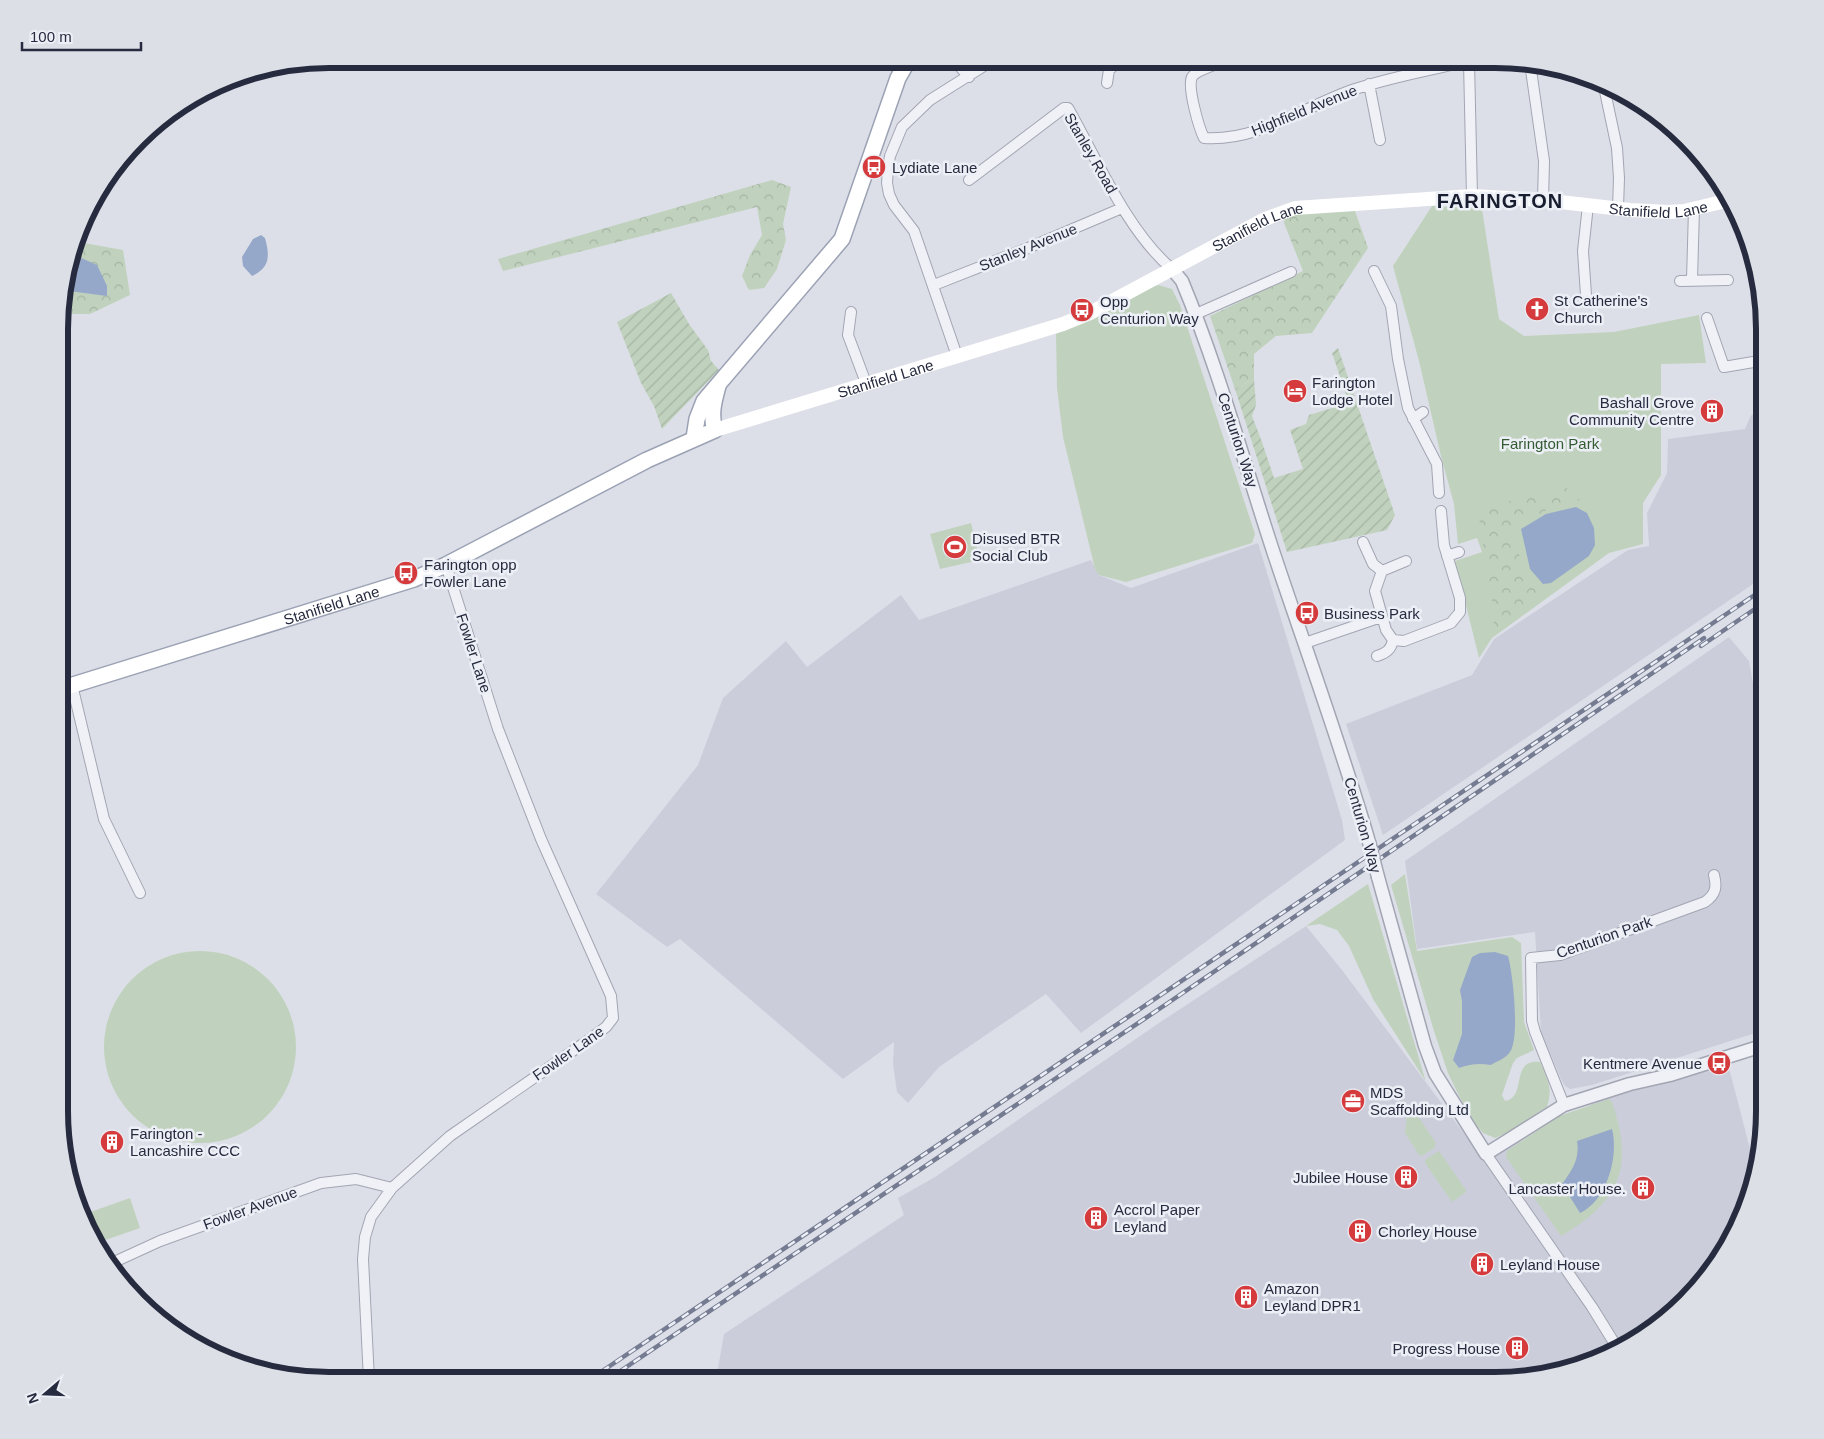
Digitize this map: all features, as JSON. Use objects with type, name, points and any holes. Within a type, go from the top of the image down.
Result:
[{"type":"main road","points":[[694,438],[700,410],[704,402],[842,239],[898,78],[904,67]]},
{"type":"main road","name":"Stanifield Lane","points":[[67,687],[414,579],[446,566],[646,460],[694,438],[866,383],[1062,324],[1090,313],[1265,219],[1295,208],[1472,196],[1543,200],[1668,212],[1694,209],[1724,202]]},
{"type":"main road","points":[[715,430],[712,414],[718,386]]},
{"type":"street","points":[[960,67],[969,77]]},
{"type":"street","points":[[957,356],[914,231],[894,205],[889,194],[887,182],[888,168],[890,156],[902,127],[930,100],[983,67]]},
{"type":"street","points":[[1107,83],[1109,70],[1112,67]]},
{"type":"street","name":"Highfield Avenue","points":[[1212,67],[1192,77],[1191,86],[1200,130],[1204,138],[1214,139],[1258,130],[1369,84],[1443,67]]},
{"type":"street","points":[[1472,196],[1473,67]]},
{"type":"street","points":[[1531,70],[1544,161],[1543,200]]},
{"type":"street","points":[[1369,84],[1380,140]]},
{"type":"street","points":[[1605,91],[1617,148],[1618,208]]},
{"type":"street","name":"Stanley Road","points":[[969,180],[1064,108],[1068,108],[1122,208],[1160,258],[1172,269]]},
{"type":"street","points":[[1586,295],[1583,251],[1588,205]]},
{"type":"street","name":"Stanley Avenue","points":[[934,285],[1122,208]]},
{"type":"street","points":[[1692,280],[1694,209]]},
{"type":"street","name":"Centurion Way","points":[[1172,269],[1182,281],[1216,370],[1274,554],[1342,753],[1369,842],[1425,1046],[1435,1073],[1486,1154],[1592,1307],[1614,1343]]},
{"type":"street","points":[[1374,271],[1391,306],[1399,367],[1408,408],[1424,435],[1437,464],[1439,493]]},
{"type":"street","points":[[1196,314],[1291,272]]},
{"type":"street","points":[[1680,281],[1728,280]]},
{"type":"street","points":[[851,312],[848,334],[866,383]]},
{"type":"street","points":[[1707,318],[1724,367],[1756,362]]},
{"type":"street","points":[[1413,419],[1423,412]]},
{"type":"street","points":[[1392,640],[1404,640],[1451,623],[1460,612],[1460,598],[1444,546],[1441,511]]},
{"type":"street","points":[[1363,542],[1373,564],[1382,571]]},
{"type":"street","points":[[1447,556],[1459,552]]},
{"type":"street","points":[[1377,656],[1387,652],[1392,646],[1392,640],[1386,630],[1375,591],[1382,571],[1406,561]]},
{"type":"street","name":"Fowler Lane","points":[[369,1372],[363,1259],[365,1236],[371,1217],[392,1188],[450,1136],[590,1039],[606,1027],[614,1018],[610,996],[541,839],[498,729],[446,566]]},
{"type":"street","points":[[1305,643],[1382,617]]},
{"type":"street","points":[[67,690],[104,819],[140,893]]},
{"type":"street","name":"Centurion Park","points":[[1564,1105],[1532,1021],[1531,958],[1560,954],[1705,902],[1713,896],[1716,888],[1714,875]]},
{"type":"street","points":[[1486,1154],[1564,1105],[1630,1084],[1670,1075],[1756,1047]]},
{"type":"street","name":"Fowler Avenue","points":[[115,1262],[160,1241],[321,1183],[356,1179],[392,1188]]},
{"type":"shaded area","points":[[1756,414],[1756,582],[1383,835],[1346,724],[1472,675],[1494,639],[1628,550],[1649,546],[1647,513],[1667,473],[1668,439],[1745,429],[1751,415]]},
{"type":"shaded area","points":[[1258,543],[1342,820],[1345,840],[1081,1033],[1046,994],[939,1067],[908,1103],[897,1092],[893,1064],[894,1042],[843,1079],[680,939],[667,947],[596,894],[698,765],[723,698],[786,641],[807,667],[901,595],[919,620],[1091,560],[1099,575],[1131,588]]},
{"type":"shaded area","points":[[1729,637],[1749,661],[1756,700],[1756,1033],[1592,1085],[1570,1089],[1565,1086],[1561,1079],[1541,1032],[1535,932],[1417,949],[1405,861]]},
{"type":"shaded area","points":[[1306,926],[1342,970],[1484,1160],[1601,1100],[1728,1064],[1752,1156],[1748,1178],[1737,1211],[1713,1256],[1692,1283],[1668,1307],[1641,1328],[1611,1345],[1580,1358],[1547,1366],[1496,1372],[712,1372],[718,1368],[724,1334],[904,1215],[898,1198],[935,1177],[1159,1023]]},
{"type":"green space","points":[[772,180],[791,187],[783,224],[786,240],[777,269],[764,288],[749,290],[742,276],[750,255],[762,235],[757,207],[503,271],[498,259]]},
{"type":"green space","name":"Farington Park","points":[[1432,206],[1482,209],[1499,319],[1524,336],[1614,332],[1699,315],[1706,363],[1661,364],[1661,475],[1643,503],[1643,544],[1609,553],[1492,638],[1479,658],[1455,561],[1482,552],[1477,538],[1458,544],[1454,504],[1419,361],[1393,266]]},
{"type":"green space","points":[[1355,211],[1368,248],[1312,333],[1276,336],[1254,354],[1254,379],[1235,389],[1210,316],[1303,271],[1284,223],[1285,214]]},
{"type":"green space","points":[[82,242],[123,250],[130,295],[90,314],[68,314],[76,261]]},
{"type":"green space","points":[[1158,285],[1172,289],[1180,305],[1255,534],[1252,543],[1126,582],[1099,575],[1095,569],[1063,437],[1057,388],[1056,334],[1149,287]]},
{"type":"green space","points":[[671,293],[689,324],[708,350],[711,361],[719,370],[662,429],[654,406],[641,383],[617,322]]},
{"type":"green space","points":[[1338,348],[1395,515],[1387,530],[1287,552],[1235,389],[1254,379],[1256,405],[1252,416],[1274,478],[1303,469],[1290,430],[1306,424],[1309,415],[1349,403],[1332,353]]},
{"type":"green space","points":[[1567,488],[1580,500],[1553,506],[1513,530],[1524,573],[1540,592],[1552,591],[1491,631],[1495,619],[1479,517],[1475,507]]},
{"type":"green space","name":"Disused BTR Social Club","points":[[971,523],[980,560],[940,569],[930,534]]},
{"type":"green space","points":[[1405,874],[1417,951],[1512,937],[1521,943],[1524,1022],[1534,1050],[1517,1058],[1513,1063],[1502,1095],[1505,1101],[1512,1098],[1516,1093],[1521,1072],[1525,1066],[1540,1062],[1547,1079],[1550,1094],[1547,1107],[1509,1132],[1495,1138],[1483,1133],[1476,1125],[1448,1073],[1391,885]]},
{"type":"green space","points":[[1368,884],[1425,1080],[1373,999],[1349,946],[1337,930],[1320,924],[1306,926]]},
{"type":"green space","points":[[191,951],[209,951],[237,958],[253,967],[268,979],[280,994],[289,1010],[296,1038],[296,1056],[289,1084],[280,1100],[268,1115],[253,1127],[237,1136],[209,1143],[191,1143],[172,1139],[155,1132],[139,1121],[126,1108],[115,1092],[108,1075],[104,1056],[104,1038],[108,1019],[115,1002],[126,986],[139,973],[155,962],[172,955]]},
{"type":"green space","points":[[1609,1099],[1612,1102],[1619,1125],[1622,1146],[1621,1164],[1617,1181],[1609,1196],[1597,1210],[1561,1236],[1506,1157],[1507,1151],[1559,1116]]},
{"type":"green space","points":[[1410,1105],[1436,1143],[1434,1148],[1422,1156],[1419,1155],[1405,1133],[1407,1115],[1403,1110]]},
{"type":"green space","points":[[67,1108],[70,1126],[69,1135]]},
{"type":"green space","points":[[1439,1151],[1466,1190],[1466,1192],[1452,1202],[1425,1163],[1426,1159]]},
{"type":"green space","points":[[130,1198],[140,1228],[102,1241],[88,1213]]},
{"type":"water","points":[[261,235],[265,238],[267,244],[267,261],[258,273],[252,276],[243,266],[242,257],[253,239]]},
{"type":"water","points":[[79,257],[97,265],[107,286],[107,296],[70,291],[75,268]]},
{"type":"water","points":[[1576,507],[1587,513],[1594,528],[1595,545],[1589,556],[1551,583],[1543,584],[1530,569],[1521,529],[1546,514]]},
{"type":"water","points":[[1495,952],[1508,956],[1510,964],[1515,1005],[1513,1045],[1508,1054],[1491,1065],[1475,1064],[1459,1068],[1453,1060],[1462,1034],[1460,990],[1472,957],[1480,953]]},
{"type":"water","points":[[1612,1129],[1614,1152],[1609,1177],[1597,1199],[1580,1213],[1562,1184],[1576,1159],[1577,1141]]},
{"type":"railway","points":[[601,1372],[1756,594]]},
{"type":"railway","points":[[1701,646],[1756,608]]},
{"type":"railway","points":[[619,1372],[1168,1003],[1704,638]]},
{"type":"place","name":"Lydiate Lane","points":[[874,167]]},
{"type":"place","name":"St Catherine's Church","points":[[1537,309]]},
{"type":"place","name":"Opp Centurion Way","points":[[1082,310]]},
{"type":"place","name":"Farington Lodge Hotel","points":[[1295,391]]},
{"type":"place","name":"Bashall Grove Community Centre","points":[[1712,411]]},
{"type":"place","name":"Disused BTR Social Club","points":[[955,547]]},
{"type":"place","name":"Farington opp Fowler Lane","points":[[406,573]]},
{"type":"place","name":"Business Park","points":[[1307,613]]},
{"type":"place","name":"Kentmere Avenue","points":[[1719,1063]]},
{"type":"place","name":"MDS Scaffolding Ltd","points":[[1353,1101]]},
{"type":"place","name":"Farington - Lancashire CCC","points":[[112,1142]]},
{"type":"place","name":"Jubilee House","points":[[1406,1177]]},
{"type":"place","name":"Lancaster House.","points":[[1643,1188]]},
{"type":"place","name":"Accrol Paper Leyland","points":[[1096,1218]]},
{"type":"place","name":"Chorley House","points":[[1360,1231]]},
{"type":"place","name":"Leyland House","points":[[1482,1264]]},
{"type":"place","name":"Amazon Leyland DPR1","points":[[1246,1297]]},
{"type":"place","name":"Progress House","points":[[1517,1348]]},
{"type":"district","name":"FARINGTON","points":[[1500,201]]}]
